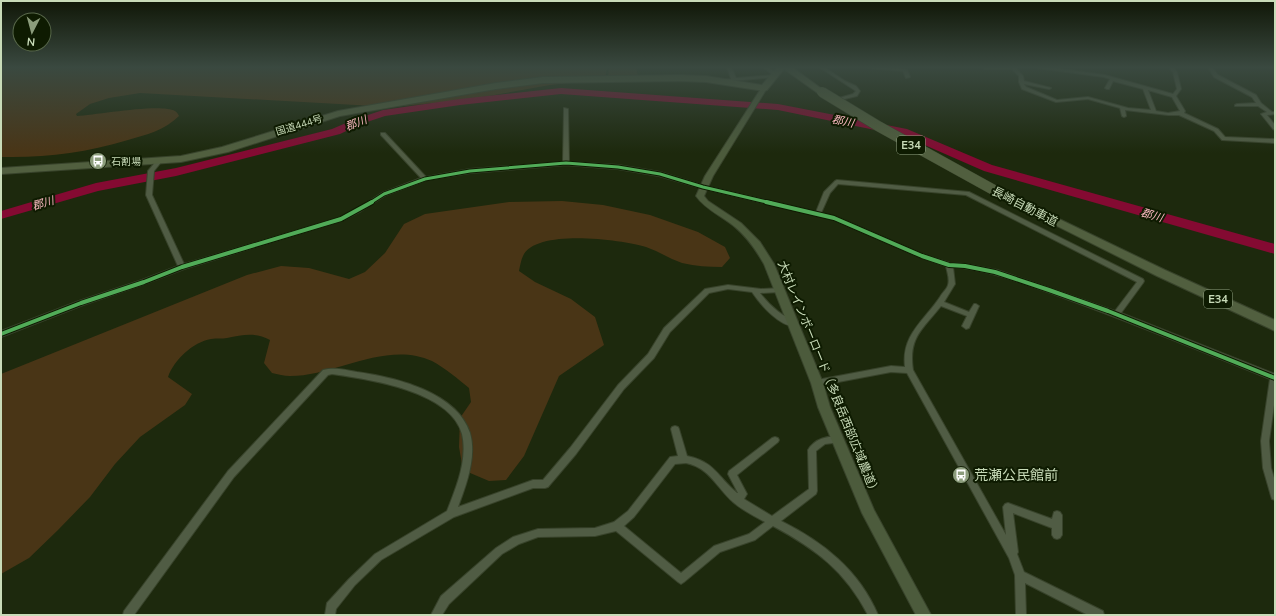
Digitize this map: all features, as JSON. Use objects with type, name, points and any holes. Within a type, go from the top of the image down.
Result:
[{"type":"highway","name":"国道444号","points":[[1,171],[180,159],[224,150],[338,114],[441,96]]},
{"type":"highway","name":"長崎自動車道","points":[[834,96],[878,126],[1006,192],[1275,326]]},
{"type":"highway","name":"長崎自動車道","points":[[1164,270],[1275,316]]},
{"type":"street","points":[[703,187],[759,96]]},
{"type":"street","points":[[831,102],[855,96]]},
{"type":"street","points":[[1043,96],[1056,101],[1088,98],[1128,109]]},
{"type":"street","points":[[1148,96],[1154,112]]},
{"type":"street","points":[[1174,96],[1183,111],[1180,113]]},
{"type":"street","points":[[1254,96],[1259,104],[1273,113]]},
{"type":"street","points":[[1237,105],[1259,104]]},
{"type":"street","points":[[566,109],[566,162]]},
{"type":"street","points":[[1124,116],[1122,109],[1180,113],[1216,130],[1224,139],[1275,141]]},
{"type":"street","points":[[1273,113],[1263,114],[1275,128]]},
{"type":"street","points":[[383,134],[425,179]]},
{"type":"street","points":[[159,161],[151,171],[149,195],[182,267]]},
{"type":"street","points":[[1,334],[29,325],[80,304],[163,276],[182,267],[341,219],[359,210],[384,194],[425,179],[470,171],[566,162],[618,167],[660,174],[703,187],[834,218],[922,256],[949,265],[995,272],[1116,315],[1275,378],[1265,441],[1267,468],[1275,496]]},
{"type":"street","points":[[818,214],[827,192],[837,182],[967,193],[1141,281],[1116,315]]},
{"type":"street","name":"大村レインボーロード（多良岳西部広域農道）","points":[[703,187],[700,196],[705,203],[738,225],[757,244],[769,264],[817,383],[824,407],[870,513],[903,578],[924,615]]},
{"type":"street","points":[[970,267],[972,264],[994,266]]},
{"type":"street","points":[[949,265],[952,284],[941,303],[916,332],[908,348],[906,360],[909,370],[1013,556],[1020,575],[1021,615]]},
{"type":"street","points":[[330,615],[331,607],[348,587],[378,557],[451,514],[533,484],[545,484],[621,387],[652,356],[667,330],[707,291],[728,287],[755,291],[780,290]]},
{"type":"street","points":[[755,291],[761,300],[781,319],[794,324]]},
{"type":"street","points":[[941,303],[971,315]]},
{"type":"street","points":[[966,326],[976,306]]},
{"type":"street","points":[[817,383],[891,369],[909,370]]},
{"type":"street","points":[[128,615],[230,474],[326,372],[332,371],[392,381],[440,402],[456,415],[466,433],[468,459],[463,481],[451,514]]},
{"type":"street","points":[[675,429],[683,459]]},
{"type":"street","points":[[617,526],[681,579],[717,549],[752,537],[813,491],[812,450],[817,444],[828,439],[838,440]]},
{"type":"street","points":[[736,499],[744,494],[732,474],[775,440]]},
{"type":"street","points":[[436,615],[445,600],[499,551],[516,540],[538,533],[595,532],[617,526],[631,514],[673,460],[683,459],[696,462],[708,468],[736,499],[773,522],[796,533],[837,562],[862,594],[874,615]]},
{"type":"street","points":[[1013,556],[1008,507],[1057,520],[1057,535]]},
{"type":"street","points":[[1020,575],[1099,615]]},
{"type":"shaded area","points":[[1,96],[123,96],[109,98],[90,104],[76,114],[77,116],[156,108],[175,111],[179,116],[168,125],[155,131],[112,145],[65,154],[34,157],[1,157]]},
{"type":"shaded area","points":[[189,96],[490,96],[466,100],[392,107]]},
{"type":"shaded area","points":[[562,201],[603,205],[650,215],[698,232],[725,247],[730,258],[722,267],[692,265],[682,263],[646,247],[600,239],[561,239],[544,242],[531,247],[523,256],[519,271],[535,282],[571,299],[595,317],[604,345],[559,376],[524,456],[506,480],[489,481],[463,470],[459,447],[460,418],[471,402],[469,388],[447,370],[432,361],[415,356],[397,354],[361,361],[325,371],[288,376],[272,373],[264,363],[270,340],[265,337],[249,335],[211,339],[191,348],[179,358],[168,377],[192,394],[185,405],[140,437],[115,464],[90,497],[29,558],[1,574],[1,374],[247,275],[281,266],[309,268],[349,279],[365,272],[385,253],[404,224],[425,214],[509,202]]},
{"type":"waterway","name":"郡川","points":[[1,215],[96,187],[176,172],[336,132],[357,122],[383,113],[517,96]]},
{"type":"waterway","name":"郡川","points":[[625,96],[778,107],[907,133],[988,168],[1275,249]]},
{"type":"cycle path","points":[[1,334],[81,303],[144,282],[182,267],[341,219],[359,210],[384,194],[425,179],[470,171],[566,163],[618,167],[660,174],[703,187],[834,218],[922,256],[949,265],[965,266],[995,272],[1108,311],[1275,378]]},
{"type":"place","name":"石割場","points":[[98,161]]},
{"type":"place","name":"荒瀬公民館前","points":[[961,475]]}]
